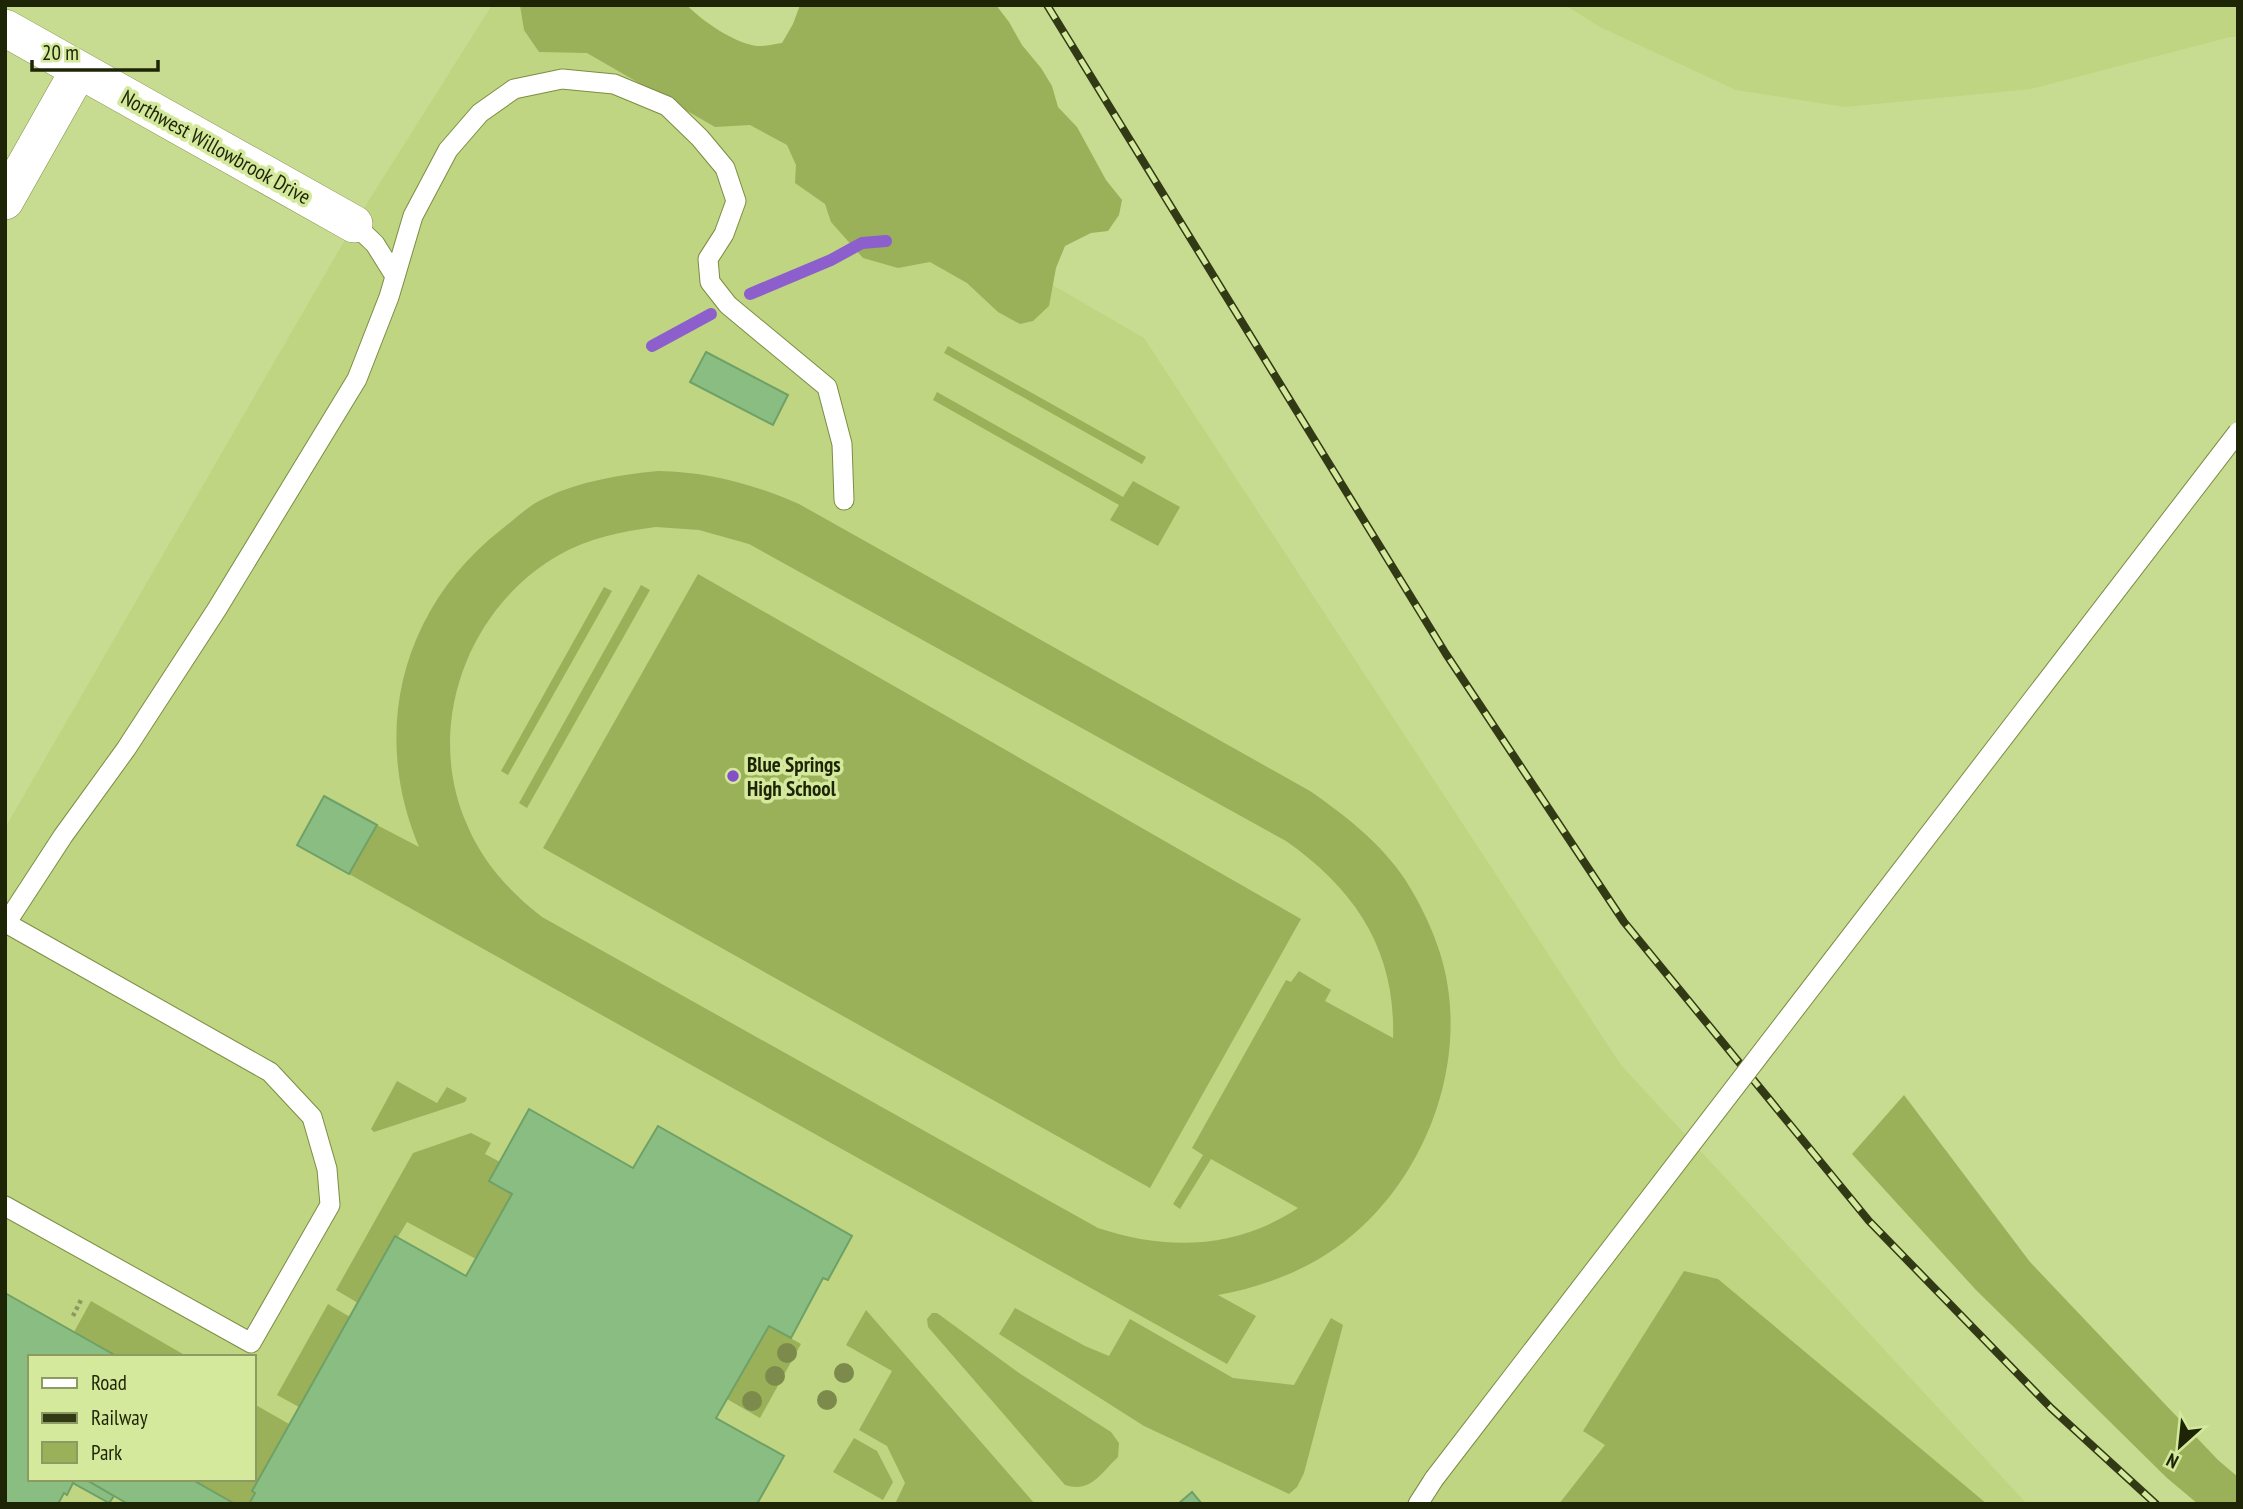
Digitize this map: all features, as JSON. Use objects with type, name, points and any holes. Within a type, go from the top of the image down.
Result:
[{"type":"street","name":"Northwest Willowbrook Drive","points":[[5,28],[354,224]]},
{"type":"street","points":[[5,201],[79,70]]},
{"type":"lane","points":[[5,1206],[251,1343],[330,1205],[327,1169],[312,1117],[270,1072],[6,924],[62,836],[126,749],[326,433],[357,379],[395,276],[413,216],[448,150],[480,113],[514,89],[562,79],[614,84],[667,107],[699,138],[725,168],[736,201],[724,234],[708,259],[710,282],[728,305],[827,387],[842,444],[844,500]]},
{"type":"lane","points":[[354,224],[375,244],[395,276]]},
{"type":"lane","points":[[1418,1504],[1434,1479],[2238,432]]},
{"type":"path","points":[[73,1316],[81,1300]]},
{"type":"shaded area","name":"Blue Springs High School","points":[[492,5],[569,5],[1144,338],[1621,1065],[2027,1504],[5,1504],[5,828],[354,224]]},
{"type":"shaded area","points":[[1565,5],[2238,5],[2238,37],[2031,89],[1845,107],[1736,90],[1600,27]]},
{"type":"green space","points":[[520,5],[687,5],[720,31],[741,42],[759,46],[782,43],[800,5],[996,5],[1041,68],[1052,86],[1058,107],[1077,127],[1106,180],[1122,200],[1119,215],[1108,231],[1091,233],[1065,246],[1056,268],[1049,306],[1033,321],[1020,324],[998,312],[967,283],[930,262],[898,268],[863,258],[831,222],[825,204],[795,183],[796,165],[787,145],[750,125],[715,127],[587,53],[539,52],[524,30]]},
{"type":"green space","points":[[948,346],[1146,457],[1142,464],[944,353]]},
{"type":"green space","points":[[937,392],[1123,497],[1133,481],[1180,507],[1158,546],[1110,520],[1119,505],[933,400]]},
{"type":"green space","points":[[658,471],[713,477],[748,485],[799,504],[1310,791],[1362,832],[1386,855],[1406,881],[1437,944],[1449,996],[1450,1039],[1444,1082],[1431,1124],[1412,1164],[1387,1200],[1357,1232],[1322,1257],[1284,1276],[1218,1295],[1256,1316],[1227,1364],[349,874],[377,825],[419,847],[404,803],[397,759],[397,716],[405,674],[419,633],[440,595],[468,560],[502,529],[539,501],[586,483]],"holes":[[[656,527],[699,530],[749,544],[1286,841],[1333,880],[1367,925],[1379,950],[1392,1007],[1393,1038],[1325,1001],[1331,990],[1299,971],[1291,982],[1286,980],[1192,1148],[1203,1155],[1173,1204],[1180,1209],[1211,1159],[1298,1208],[1251,1232],[1201,1242],[1149,1240],[1098,1228],[542,917],[499,877],[468,827],[455,789],[450,751],[452,712],[462,674],[477,639],[499,606],[527,578],[570,549],[606,536]]]},
{"type":"green space","points":[[698,574],[1301,919],[1150,1188],[543,848]]},
{"type":"green space","points":[[641,585],[650,590],[527,808],[519,803]]},
{"type":"green space","points":[[604,587],[612,591],[508,775],[501,771]]},
{"type":"green space","points":[[397,1081],[437,1103],[447,1087],[467,1098],[465,1102],[374,1132],[371,1129]]},
{"type":"green space","points":[[1904,1095],[2030,1262],[2218,1460],[2238,1477],[2238,1504],[2198,1504],[2167,1478],[1976,1290],[1852,1154]]},
{"type":"green space","points":[[471,1133],[491,1143],[485,1154],[500,1162],[489,1181],[512,1194],[476,1259],[407,1222],[358,1303],[336,1290],[413,1153]]},
{"type":"green space","points":[[1684,1271],[1718,1279],[1987,1504],[1559,1504],[1605,1445],[1583,1431]]},
{"type":"green space","points":[[91,1301],[185,1355],[114,1355],[74,1332]]},
{"type":"green space","points":[[328,1304],[350,1317],[299,1407],[277,1395]]},
{"type":"green space","points":[[1015,1308],[1109,1356],[1130,1319],[1233,1378],[1294,1385],[1331,1318],[1343,1325],[1304,1473],[1297,1487],[1289,1494],[1144,1426],[999,1334]]},
{"type":"green space","points":[[866,1310],[1035,1504],[895,1504],[905,1483],[887,1446],[859,1430],[892,1371],[846,1345]]},
{"type":"green space","points":[[932,1313],[937,1313],[1019,1373],[1111,1432],[1119,1443],[1118,1457],[1088,1484],[1074,1487],[1065,1485],[928,1327],[927,1319]]},
{"type":"green space","points":[[769,1326],[801,1344],[760,1418],[727,1399]]},
{"type":"green space","points":[[256,1405],[289,1424],[252,1490],[255,1493],[249,1504],[235,1504],[195,1481],[256,1481]]},
{"type":"green space","points":[[854,1438],[877,1451],[893,1482],[883,1500],[833,1472]]},
{"type":"building","points":[[706,352],[788,395],[773,425],[690,382]]},
{"type":"building","points":[[324,796],[377,825],[349,874],[297,845]]},
{"type":"building","points":[[529,1109],[633,1168],[658,1126],[852,1236],[828,1280],[823,1278],[791,1338],[769,1326],[716,1418],[784,1456],[757,1504],[249,1504],[255,1493],[252,1491],[395,1236],[466,1276],[512,1194],[489,1181]]},
{"type":"building","points":[[5,1293],[114,1355],[28,1355],[28,1481],[74,1481],[67,1495],[64,1493],[58,1504],[5,1504]]},
{"type":"building","points":[[88,1481],[114,1496],[109,1503],[73,1483]]},
{"type":"building","points":[[88,1481],[195,1481],[235,1504],[128,1504]]},
{"type":"building","points":[[1192,1492],[1202,1504],[1178,1504]]},
{"type":"waterway","points":[[750,294],[831,260],[862,243],[886,241]]},
{"type":"waterway","points":[[652,346],[711,314]]},
{"type":"railway","points":[[1047,5],[1446,654],[1624,922],[1869,1221],[2051,1408],[2156,1504]]},
{"type":"place","name":"Blue Springs High School","points":[[733,776]]}]
